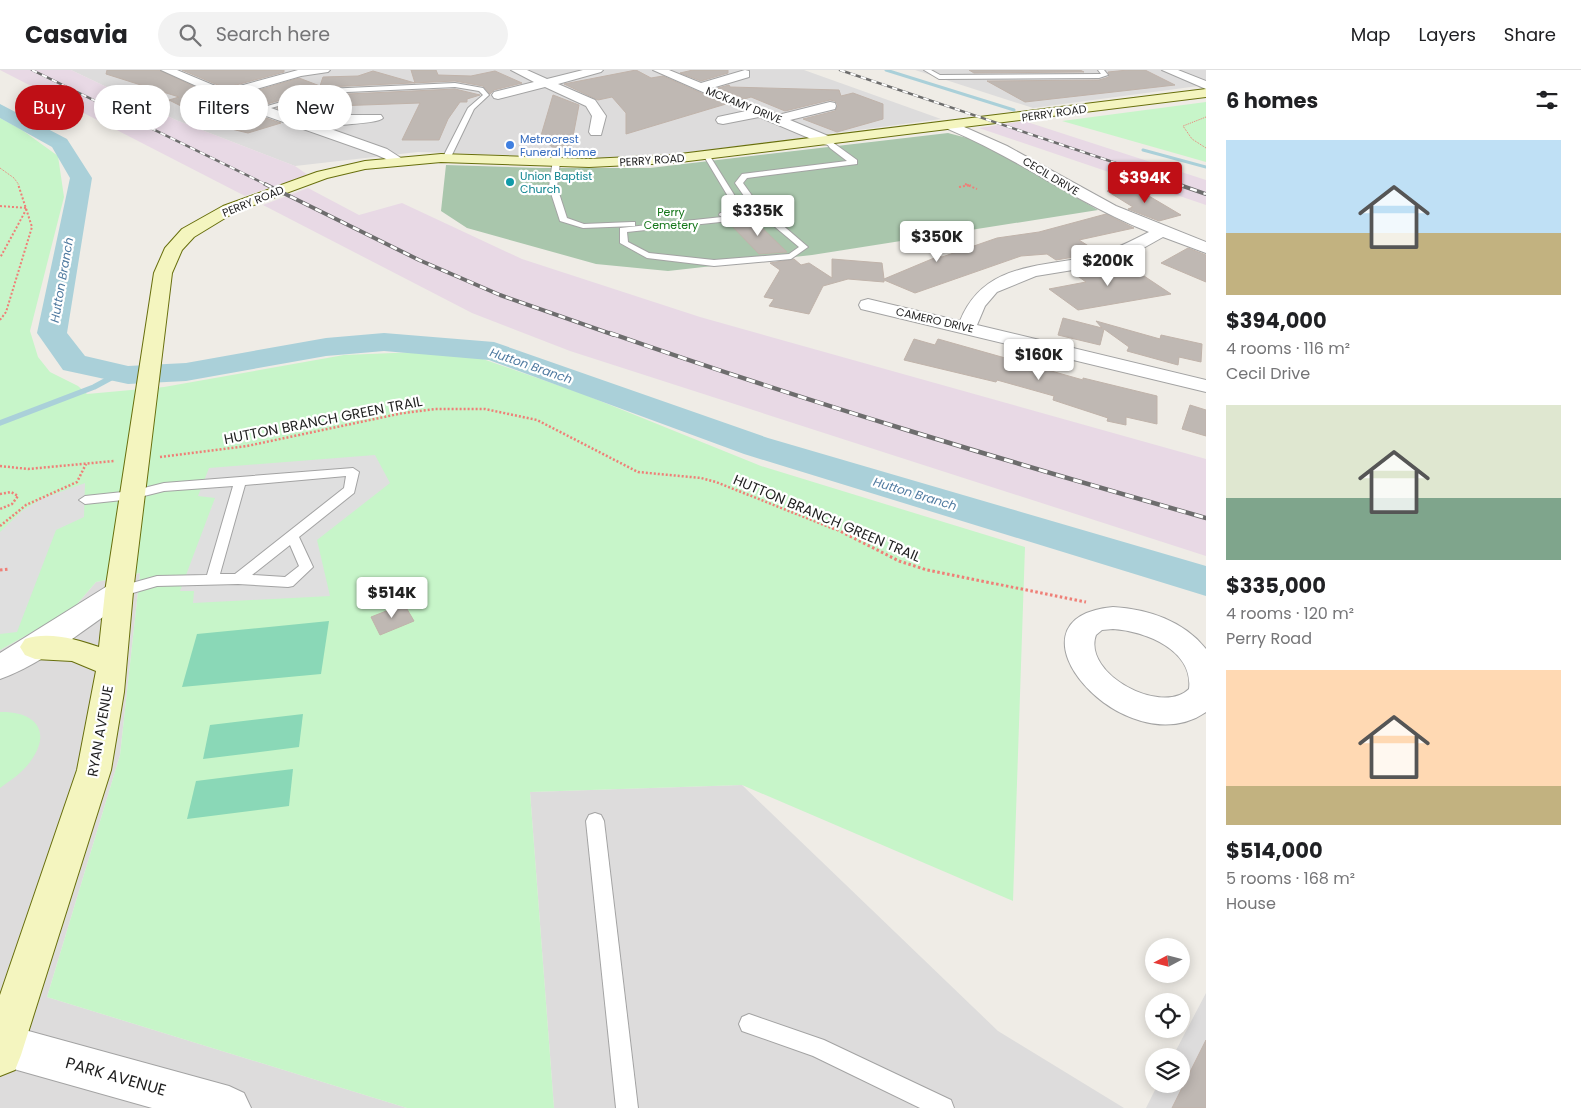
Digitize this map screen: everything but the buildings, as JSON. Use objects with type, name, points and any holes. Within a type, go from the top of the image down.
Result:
[{"type":"street","points":[[167,70],[203,85]]},
{"type":"street","points":[[258,85],[324,70]]},
{"type":"street","points":[[517,70],[591,103],[599,116],[596,132]]},
{"type":"street","points":[[498,95],[597,70]]},
{"type":"street","name":"MCKAMY DRIVE","points":[[659,70],[828,141]]},
{"type":"street","points":[[1168,70],[1206,85]]},
{"type":"street","points":[[701,87],[745,74]]},
{"type":"street","name":"PERRY ROAD","points":[[148,394],[163,273],[167,259],[174,248],[188,233],[229,209],[302,182],[339,171],[397,160],[446,158],[556,162],[628,162],[828,141],[1206,93]]},
{"type":"street","points":[[779,119],[830,106]]},
{"type":"street","points":[[723,120],[762,112]]},
{"type":"street","points":[[352,117],[376,118]]},
{"type":"street","name":"CECIL DRIVE","points":[[953,126],[984,138],[1014,153],[1104,206],[1206,248]]},
{"type":"street","points":[[320,130],[382,152],[397,160]]},
{"type":"street","points":[[968,328],[976,304],[991,288],[1030,272],[1055,266],[1079,264],[1125,251],[1163,231]]},
{"type":"street","name":"CAMERO DRIVE","points":[[868,305],[1206,386]]},
{"type":"street","name":"RYAN AVENUE","points":[[2,1050],[94,770],[109,692],[119,592],[148,394]]},
{"type":"street","points":[[0,667],[35,647],[119,592]]},
{"type":"street","points":[[35,647],[74,650],[111,664]]},
{"type":"street","name":"PARK AVENUE","points":[[2,1050],[229,1108]]},
{"type":"lane","points":[[927,70],[939,77],[964,77],[1099,76],[1104,75],[1101,70]]},
{"type":"lane","points":[[268,107],[326,91],[455,85],[481,89],[486,94],[471,108],[446,158]]},
{"type":"lane","points":[[755,206],[748,217],[623,230],[624,243],[648,254],[714,263],[791,256],[804,247],[755,206],[739,183],[745,176],[854,162],[828,141]]},
{"type":"lane","points":[[556,162],[553,187],[563,219],[583,226],[602,226],[730,215],[739,209],[705,155]]},
{"type":"lane","points":[[85,500],[132,495],[164,488],[353,472],[350,490],[238,579]]},
{"type":"lane","points":[[212,580],[240,481]]},
{"type":"lane","points":[[119,592],[157,581],[238,579],[288,582],[306,567],[292,536]]},
{"type":"lane","points":[[595,821],[627,1108]]},
{"type":"lane","points":[[749,1024],[818,1047],[943,1108]]},
{"type":"path","points":[[1206,117],[1189,122],[1183,126],[1192,139],[1206,148]]},
{"type":"path","points":[[0,168],[14,178],[19,185],[27,208],[32,232],[6,312],[0,320]]},
{"type":"path","points":[[966,185],[977,189]]},
{"type":"path","points":[[959,187],[971,185]]},
{"type":"path","points":[[0,206],[27,208]]},
{"type":"path","points":[[0,258],[27,208]]},
{"type":"path","name":"HUTTON BRANCH GREEN TRAIL","points":[[0,466],[28,469],[204,454],[435,408],[485,409],[537,420],[638,472],[700,478],[716,482],[833,528],[899,561],[954,577],[1090,602]]},
{"type":"path","points":[[0,526],[38,497],[77,482],[86,464]]},
{"type":"path","points":[[0,494],[11,492],[16,494],[17,499],[12,504],[0,509]]},
{"type":"path","points":[[12,504],[20,510]]},
{"type":"path","points":[[0,570],[9,569]]},
{"type":"shaded area","points":[[0,70],[71,70],[102,85],[94,85],[94,118],[84,113],[84,85],[29,85]]},
{"type":"shaded area","points":[[71,70],[804,70],[941,119],[661,156],[604,158],[418,152],[295,166],[202,130],[268,130],[268,85],[180,85],[180,122],[170,117],[170,85],[102,85]]},
{"type":"shaded area","points":[[915,70],[1206,70],[1206,85],[1033,108]]},
{"type":"shaded area","points":[[170,117],[180,122],[180,130],[202,130],[295,166],[308,175],[245,196],[117,130],[170,130]]},
{"type":"shaded area","points":[[1024,121],[1206,180],[1206,205],[979,128]]},
{"type":"shaded area","points":[[308,188],[359,215],[402,203],[522,259],[700,317],[1206,459],[1206,556],[570,351],[472,313],[263,205]]},
{"type":"shaded area","points":[[375,455],[390,483],[317,540],[330,596],[193,603],[194,591],[180,591],[215,498],[198,496],[209,468]]},
{"type":"shaded area","points":[[85,483],[84,517],[56,530],[17,632],[0,634],[0,532],[22,511],[41,499]]},
{"type":"shaded area","points":[[140,573],[120,755],[47,997],[407,1108],[0,1108],[0,650],[72,610],[96,582]]},
{"type":"shaded area","points":[[742,785],[998,1031],[1124,1108],[554,1108],[530,792]]},
{"type":"shaded area","points":[[1206,993],[1206,1108],[1146,1108],[1154,1093],[1190,1093],[1190,1048],[1177,1048],[1182,1038],[1190,1038],[1190,1024]]},
{"type":"green space","points":[[1206,102],[1206,162],[1062,121]]},
{"type":"green space","points":[[0,118],[15,126],[15,130],[22,130],[58,156],[64,197],[30,331],[38,357],[50,372],[78,386],[87,394],[164,387],[344,355],[418,352],[480,358],[583,394],[761,466],[1025,547],[1013,901],[742,785],[530,792],[554,1108],[407,1108],[47,997],[120,755],[140,573],[96,582],[72,610],[0,650]]},
{"type":"green space","name":"Perry Cemetery","points":[[948,133],[971,139],[1002,154],[1098,210],[812,255],[668,271],[596,264],[467,228],[441,211],[446,165],[539,168],[650,168]]},
{"type":"green space","points":[[329,621],[321,674],[182,687],[197,634]]},
{"type":"green space","points":[[0,712],[23,715],[31,719],[37,725],[40,732],[40,741],[37,751],[27,766],[0,788]]},
{"type":"green space","points":[[303,714],[299,747],[203,759],[210,725]]},
{"type":"green space","points":[[293,769],[289,806],[187,819],[196,781]]},
{"type":"waterway","points":[[886,70],[1014,110]]},
{"type":"waterway","name":"Hutton Branch","points":[[0,110],[60,143],[81,178],[52,333],[74,363],[128,375],[186,372],[326,347],[384,342],[494,351],[756,446],[1206,581]]},
{"type":"waterway","points":[[1143,150],[1206,167]]},
{"type":"waterway","points":[[0,423],[94,387],[120,373]]},
{"type":"railway","points":[[32,70],[267,185]]},
{"type":"railway","points":[[840,70],[1181,185]]},
{"type":"railway","points":[[265,184],[419,260],[500,295],[614,335]]},
{"type":"railway","points":[[1177,184],[1206,194]]},
{"type":"railway","points":[[610,333],[758,383],[907,430],[1206,518]]},
{"type":"place","name":"Metrocrest Funeral Home","points":[[510,145]]},
{"type":"place","name":"Union Baptist Church","points":[[510,182]]}]
